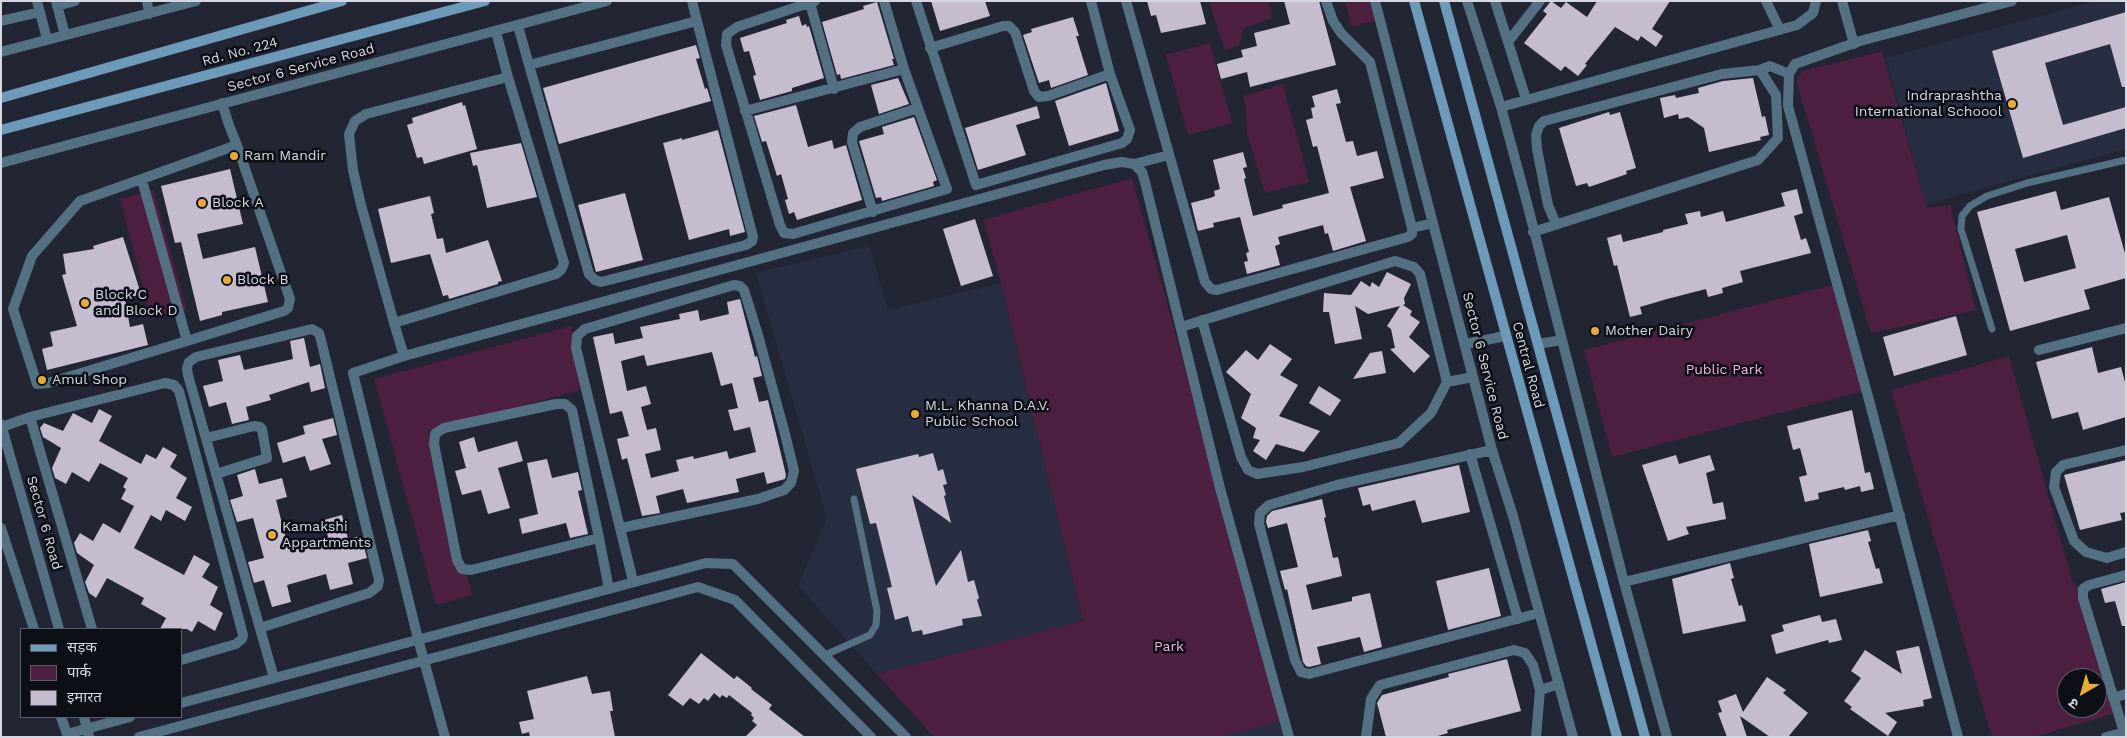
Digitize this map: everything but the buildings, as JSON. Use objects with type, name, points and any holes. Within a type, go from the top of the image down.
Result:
[{"type":"main road","name":"Rd. No. 224","points":[[1,98],[342,1]]},
{"type":"main road","name":"Rd. No. 224","points":[[1,130],[485,1]]},
{"type":"main road","name":"Central Road","points":[[1414,1],[1616,737]]},
{"type":"main road","name":"Central Road","points":[[1444,1],[1645,737]]},
{"type":"street","points":[[37,1],[47,39]]},
{"type":"street","points":[[65,35],[56,4],[75,1]]},
{"type":"street","points":[[147,1],[149,14]]},
{"type":"street","points":[[1,52],[149,14],[172,4],[196,1]]},
{"type":"street","name":"Sector 6 Service Road","points":[[1,162],[607,1]]},
{"type":"street","points":[[518,26],[589,274],[594,280],[601,282],[746,245],[752,241],[753,236],[692,1]]},
{"type":"street","points":[[884,1],[904,69],[952,206]]},
{"type":"street","points":[[916,1],[981,199]]},
{"type":"street","points":[[976,185],[1122,143],[1127,139],[1130,130],[1110,74],[1090,1]]},
{"type":"street","points":[[1126,1],[1205,282],[1211,289],[1218,290],[1408,237],[1412,234],[1370,62],[1341,33],[1333,21],[1326,1]]},
{"type":"street","name":"Sector 6 Service Road","points":[[1375,1],[1466,344],[1492,450],[1513,516],[1573,737]]},
{"type":"street","points":[[1467,1],[1501,107],[1528,203],[1624,582],[1667,737]]},
{"type":"street","points":[[1496,1],[1526,99]]},
{"type":"street","points":[[1508,42],[1540,1]]},
{"type":"street","points":[[1766,1],[1780,30]]},
{"type":"street","points":[[1501,107],[1780,30],[1807,19],[1813,13],[1816,1]]},
{"type":"street","points":[[1842,1],[1854,44]]},
{"type":"street","points":[[1958,737],[1900,515],[1788,106],[1789,74],[1795,64],[1860,41],[2012,1]]},
{"type":"street","points":[[834,89],[813,2],[737,27],[727,34],[726,44],[745,111],[784,233],[793,234],[946,189]]},
{"type":"street","points":[[1,21],[40,12]]},
{"type":"street","points":[[529,65],[697,21]]},
{"type":"street","points":[[930,48],[1003,26],[1009,26],[1015,32],[1034,91],[1039,97],[1048,96],[1110,74]]},
{"type":"street","points":[[394,323],[556,274],[561,270],[564,263],[496,32]]},
{"type":"street","points":[[1556,224],[1548,205],[1537,149],[1536,135],[1539,126],[1544,121],[1722,74],[1760,70],[1770,66],[1789,74]]},
{"type":"street","points":[[745,111],[904,69]]},
{"type":"street","points":[[1534,232],[1758,160],[1778,138],[1776,95],[1760,70]]},
{"type":"street","points":[[404,356],[361,205],[353,170],[349,134],[355,122],[375,112],[508,77]]},
{"type":"street","points":[[222,103],[237,145],[290,299],[288,308],[284,311],[187,341],[48,383],[37,384],[12,309],[32,256],[80,201],[237,145]]},
{"type":"street","points":[[873,212],[852,142],[853,133],[860,127],[918,108]]},
{"type":"street","points":[[445,737],[418,639],[353,373],[404,356],[1104,165],[1122,162],[1134,164],[1169,155]]},
{"type":"street","points":[[1134,164],[1142,172],[1145,182],[1220,488],[1289,737]]},
{"type":"street","points":[[142,180],[187,341]]},
{"type":"street","points":[[1412,228],[1433,223]]},
{"type":"street","points":[[1181,327],[1202,320],[1395,261],[1414,267],[1420,274],[1447,382],[1431,413],[1399,443],[1303,466],[1257,474],[1248,470],[1241,457],[1202,320]]},
{"type":"street","points":[[621,528],[758,499],[784,490],[791,482],[794,471],[785,434],[758,335],[744,290],[740,286],[734,285],[585,329],[577,336],[576,348],[633,581]]},
{"type":"street","points":[[2039,350],[2126,328]]},
{"type":"street","points":[[260,628],[369,594],[378,586],[379,580],[326,360],[319,334],[316,330],[312,329],[196,357],[189,362],[188,375],[274,678]]},
{"type":"street","points":[[1466,344],[1505,336]]},
{"type":"street","points":[[1538,344],[1562,340]]},
{"type":"street","points":[[1447,382],[1473,377]]},
{"type":"street","points":[[2,426],[30,417],[166,383],[174,385],[178,391],[243,635],[242,640],[236,644],[182,660]]},
{"type":"street","points":[[599,538],[471,570],[462,569],[457,560],[434,444],[436,434],[444,428],[556,404],[564,404],[572,410],[599,538],[609,589]]},
{"type":"street","points":[[30,417],[92,628]]},
{"type":"street","name":"Sector 6 Road","points":[[2,426],[59,628]]},
{"type":"street","points":[[206,438],[254,426],[262,429],[267,458],[216,474]]},
{"type":"street","points":[[1492,450],[1337,485],[1269,505],[1260,513],[1259,524],[1295,660],[1301,672],[1309,674],[1539,612]]},
{"type":"street","points":[[2126,450],[2064,465],[2056,472],[2054,487],[2074,541],[2086,552],[2107,558],[2126,552]]},
{"type":"street","points":[[1470,454],[1518,619]]},
{"type":"street","points":[[1624,582],[1900,515]]},
{"type":"street","points":[[1,528],[34,628]]},
{"type":"street","points":[[182,703],[633,581],[706,563],[733,564],[906,737]]},
{"type":"street","points":[[2106,737],[2125,732],[2083,598],[2084,589],[2089,585],[2126,575]]},
{"type":"street","points":[[139,737],[698,586],[734,600],[871,737]]},
{"type":"street","points":[[1366,737],[1371,699],[1380,685],[1514,650],[1525,653],[1533,666],[1540,690],[1536,737]]},
{"type":"street","points":[[1540,690],[1559,684]]},
{"type":"street","points":[[2113,698],[2126,694]]},
{"type":"street","points":[[62,718],[67,735],[88,732],[127,718]]},
{"type":"street","points":[[84,718],[88,732]]},
{"type":"lane","points":[[1992,329],[1961,229],[1962,216],[1970,206],[1987,196],[2028,183],[2126,160]]},
{"type":"lane","points":[[825,655],[870,635],[876,625],[878,611],[854,499]]},
{"type":"shaded area","name":"Indraprashtha International Schoool","points":[[2096,1],[2126,1],[2126,149],[1926,204],[1886,58]]},
{"type":"shaded area","name":"M.L. Khanna D.A.V. Public School","points":[[869,246],[888,310],[1001,283],[1083,621],[877,674],[798,585],[827,518],[756,273]]},
{"type":"shaded area","points":[[1284,721],[1287,737],[1219,737]]},
{"type":"green space","points":[[1209,1],[1268,1],[1272,18],[1244,28],[1239,45],[1225,51]]},
{"type":"green space","points":[[1345,1],[1370,1],[1376,20],[1352,27]]},
{"type":"green space","points":[[1210,43],[1232,123],[1188,135],[1166,55]]},
{"type":"green space","points":[[1882,51],[1927,208],[1950,205],[1976,310],[1871,333],[1796,80],[1802,71]]},
{"type":"green space","points":[[1283,84],[1309,182],[1265,193],[1247,134],[1246,108],[1243,96]]},
{"type":"green space","name":"Park","points":[[1132,178],[1284,721],[1219,737],[934,737],[877,674],[1083,621],[1001,283],[983,220]]},
{"type":"green space","points":[[153,190],[187,310],[151,318],[120,199]]},
{"type":"green space","name":"Public Park","points":[[1836,284],[1864,391],[1612,457],[1584,350]]},
{"type":"green space","points":[[571,326],[588,388],[428,431],[472,595],[436,605],[374,379]]},
{"type":"green space","points":[[2009,356],[2072,580],[2078,588],[2100,668],[2057,668],[2057,718],[2099,718],[2034,737],[1992,737],[1891,390]]},
{"type":"green space","points":[[2107,692],[2113,714],[2107,716]]},
{"type":"place","name":"Indraprashtha International Schoool","points":[[2012,104]]},
{"type":"place","name":"Ram Mandir","points":[[234,156]]},
{"type":"place","name":"Block A","points":[[202,203]]},
{"type":"place","name":"Block B","points":[[227,280]]},
{"type":"place","name":"Block C and Block D","points":[[85,303]]},
{"type":"place","name":"Mother Dairy","points":[[1595,331]]},
{"type":"place","name":"Amul Shop","points":[[42,380]]},
{"type":"place","name":"M.L. Khanna D.A.V. Public School","points":[[915,414]]},
{"type":"place","name":"Kamakshi Appartments","points":[[272,535]]}]
